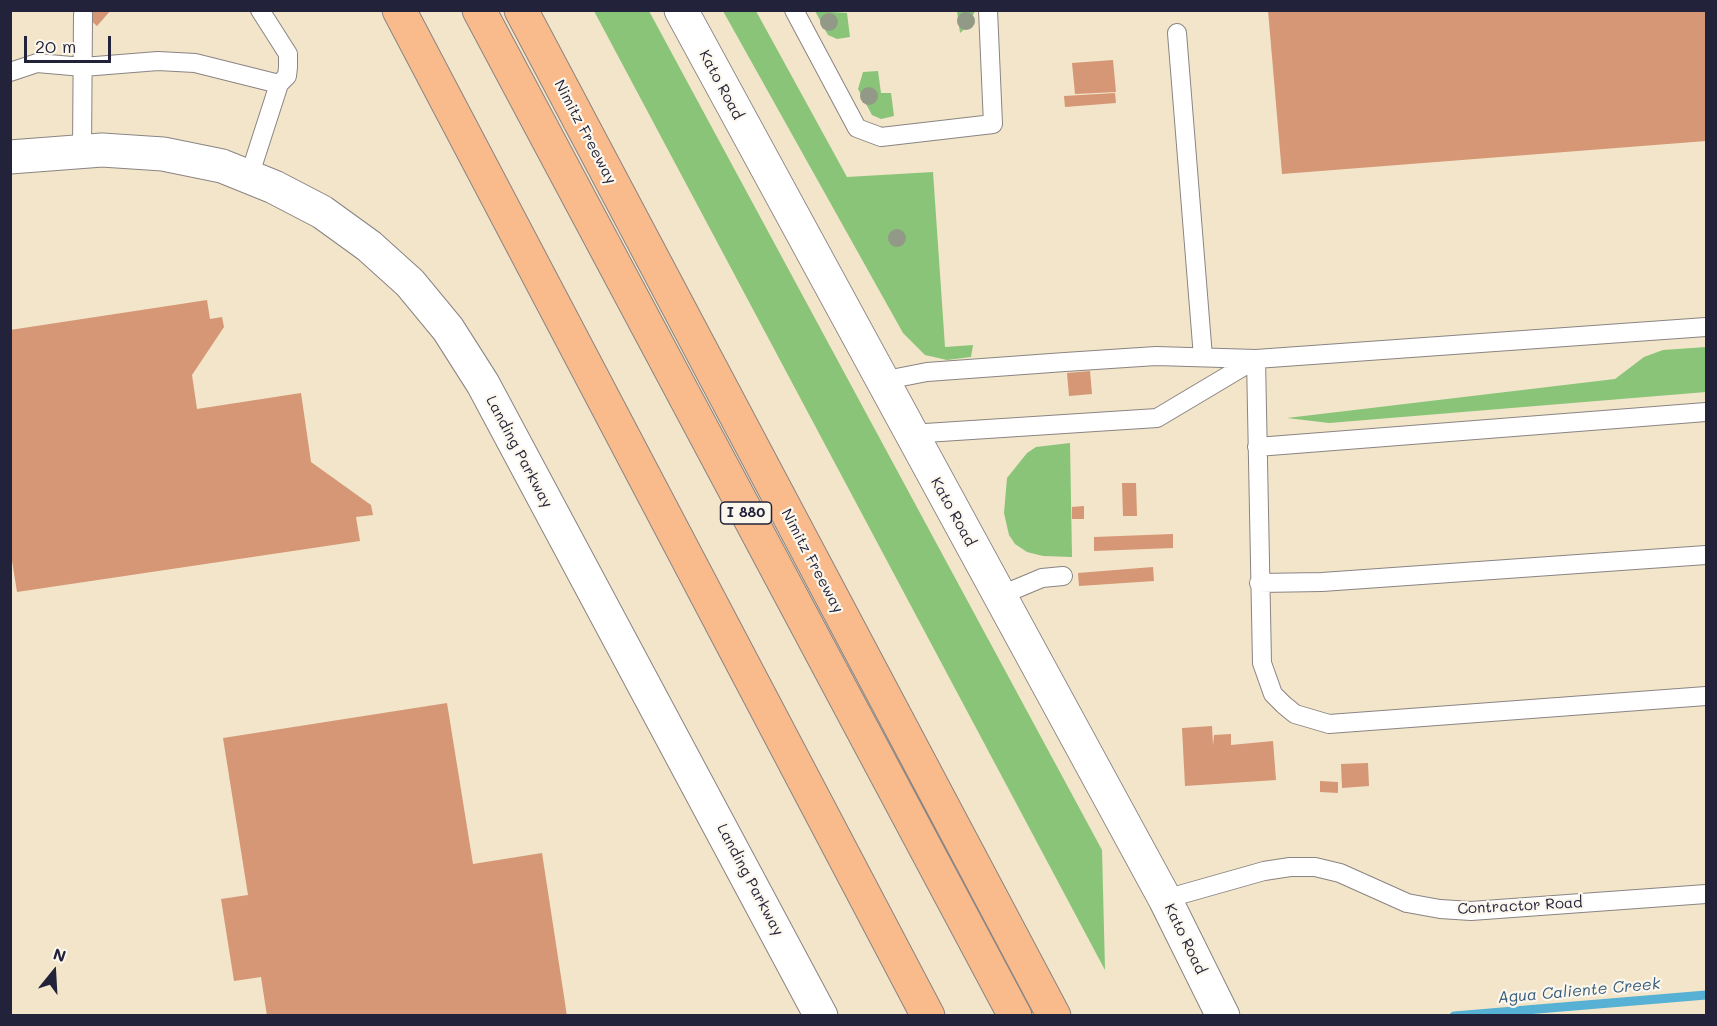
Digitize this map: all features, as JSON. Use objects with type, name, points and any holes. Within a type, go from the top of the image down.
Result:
[{"type":"highway","points":[[399,10],[928,1016]]},
{"type":"highway","name":"I 880","points":[[479,10],[1015,1016]]},
{"type":"highway","name":"Nimitz Freeway","points":[[521,10],[1054,1016]]},
{"type":"street","name":"Kato Road","points":[[681,10],[881,381],[1165,898],[1223,1016]]},
{"type":"street","name":"Landing Parkway","points":[[10,157],[102,150],[163,154],[222,166],[322,212],[369,246],[410,284],[448,329],[483,384],[821,1016]]},
{"type":"lane","points":[[249,177],[279,84],[287,76],[288,54],[260,10]]},
{"type":"lane","points":[[794,10],[857,128],[881,136],[993,124],[988,10]]},
{"type":"lane","points":[[82,152],[83,14]]},
{"type":"lane","points":[[1177,33],[1203,357]]},
{"type":"lane","points":[[10,72],[37,63],[83,67],[158,61],[195,63],[279,84]]},
{"type":"lane","points":[[881,381],[927,372],[1044,363],[1156,356],[1256,359],[1707,327]]},
{"type":"lane","points":[[910,434],[1157,418],[1256,359]]},
{"type":"lane","points":[[1256,359],[1262,663],[1266,680],[1273,694],[1295,714],[1329,724],[1707,696]]},
{"type":"lane","points":[[1257,447],[1707,412]]},
{"type":"lane","points":[[1259,583],[1322,582],[1707,555]]},
{"type":"lane","points":[[999,596],[1042,578],[1063,576]]},
{"type":"lane","name":"Contractor Road","points":[[1165,898],[1264,871],[1290,867],[1315,867],[1340,873],[1407,903],[1440,909],[1471,911],[1707,894]]},
{"type":"green space","points":[[594,11],[649,11],[1102,850],[1105,970]]},
{"type":"green space","points":[[723,11],[756,11],[847,177],[933,172],[945,347],[973,345],[971,357],[947,360],[925,355],[903,333]]},
{"type":"green space","points":[[815,11],[847,13],[850,37],[837,39],[828,35]]},
{"type":"green space","points":[[957,11],[975,11],[967,27],[960,33]]},
{"type":"green space","points":[[878,71],[881,93],[891,93],[894,116],[881,119],[872,115],[858,89],[863,72]]},
{"type":"green space","points":[[1706,347],[1706,392],[1329,423],[1287,418],[1615,379],[1644,357],[1663,350]]},
{"type":"green space","points":[[1070,443],[1072,557],[1043,556],[1027,552],[1015,544],[1009,535],[1004,513],[1007,478],[1027,453],[1036,447]]},
{"type":"building","points":[[79,10],[111,10],[97,26]]},
{"type":"building","points":[[1268,10],[1706,10],[1706,141],[1282,174]]},
{"type":"building","points":[[1113,60],[1116,92],[1075,94],[1072,63]]},
{"type":"building","points":[[1115,93],[1116,103],[1065,107],[1064,96]]},
{"type":"building","points":[[207,300],[210,319],[222,317],[224,327],[192,375],[197,409],[301,393],[311,462],[371,505],[373,515],[356,517],[360,541],[17,592],[10,548],[10,330]]},
{"type":"building","points":[[1090,371],[1092,394],[1069,396],[1067,373]]},
{"type":"building","points":[[1122,483],[1136,483],[1137,516],[1123,516]]},
{"type":"building","points":[[1084,506],[1084,519],[1072,519],[1072,507]]},
{"type":"building","points":[[1173,534],[1173,548],[1094,551],[1094,537]]},
{"type":"building","points":[[1153,567],[1154,581],[1079,586],[1078,573]]},
{"type":"building","points":[[447,703],[473,864],[542,853],[567,1016],[267,1016],[261,977],[234,981],[221,899],[248,895],[223,738]]},
{"type":"building","points":[[1212,726],[1213,746],[1214,735],[1231,734],[1231,745],[1273,741],[1276,780],[1185,786],[1182,728]]},
{"type":"building","points":[[1368,763],[1369,786],[1342,788],[1341,764]]},
{"type":"building","points":[[1320,781],[1338,782],[1338,793],[1320,792]]},
{"type":"waterway","name":"Agua Caliente Creek","points":[[1454,1016],[1706,995]]}]
